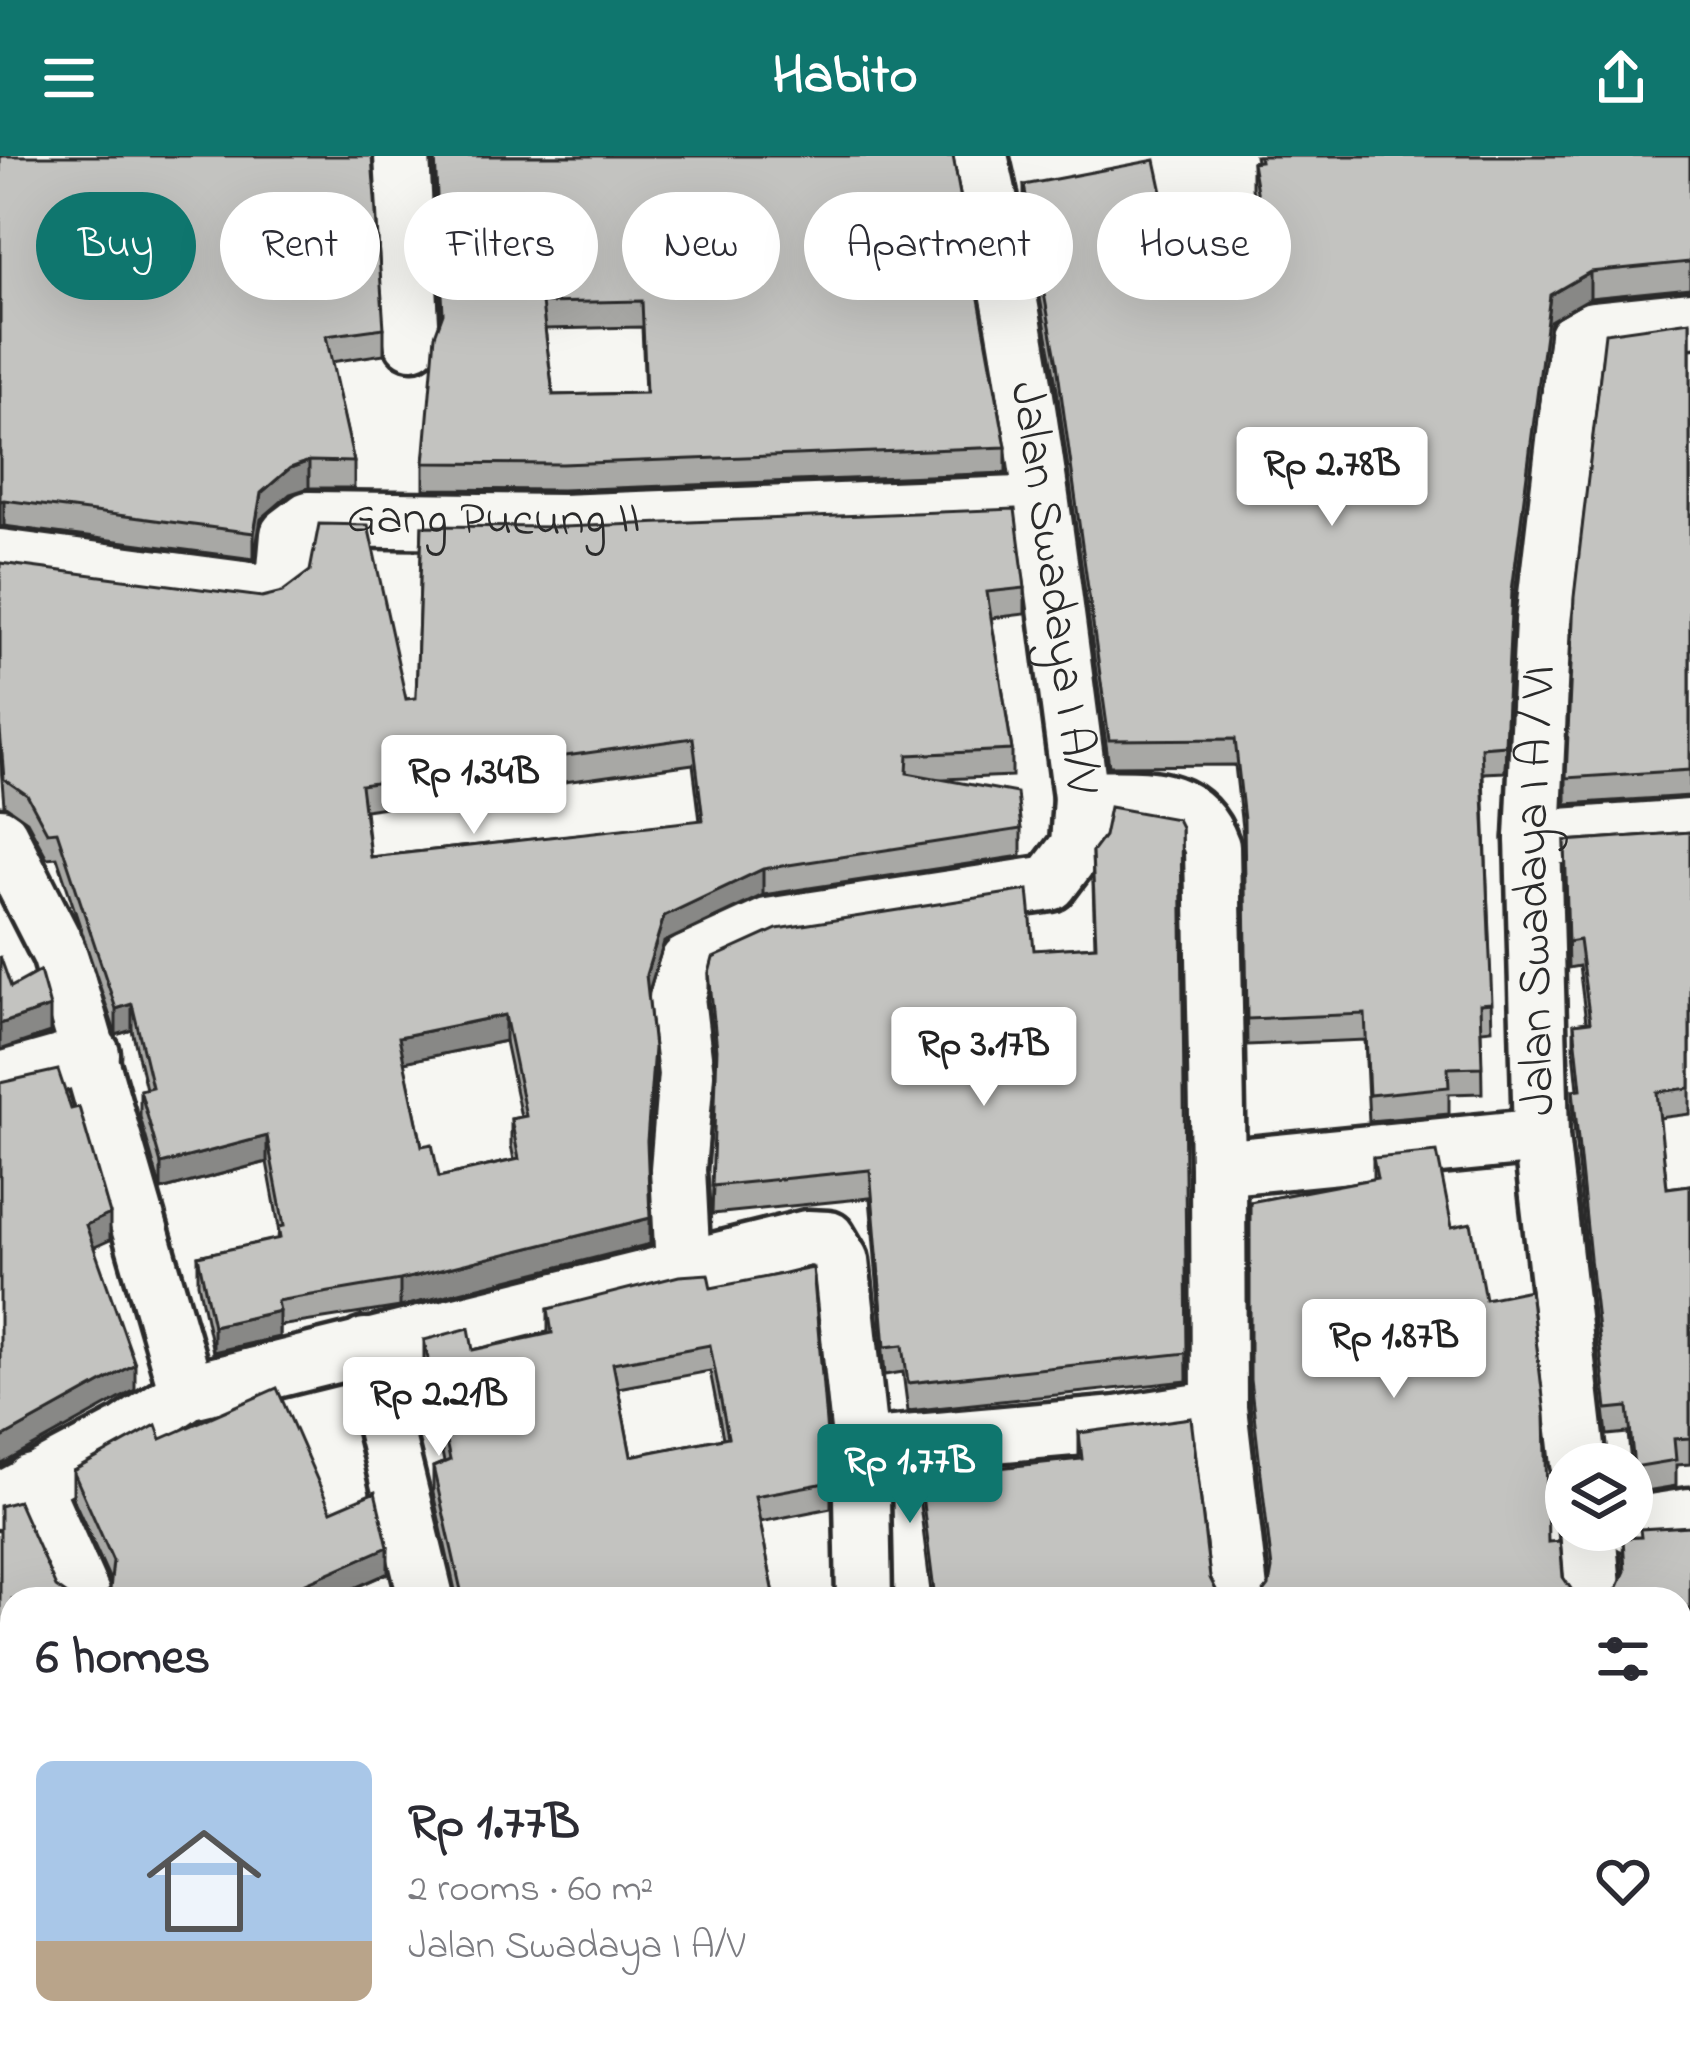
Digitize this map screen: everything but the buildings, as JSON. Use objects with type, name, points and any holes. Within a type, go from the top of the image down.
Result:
[{"type":"street","points":[[402,156],[412,341]]},
{"type":"street","name":"Jalan Swadaya I A/V","points":[[980,156],[999,237],[1082,797],[1179,803],[1202,821],[1212,847],[1219,1408],[1240,1587]]},
{"type":"street","name":"Jalan Swadaya I A / VI","points":[[1577,1443],[1541,1136],[1533,838],[1543,621],[1576,338],[1593,329],[1690,319]]},
{"type":"street","name":"Gang Pucung II","points":[[0,557],[265,592],[284,580],[288,535],[309,520],[562,522],[1041,503]]},
{"type":"street","points":[[683,1268],[677,1169],[686,1074],[677,998],[687,963],[768,926],[1050,883],[1078,846],[1082,797]]},
{"type":"street","points":[[1533,838],[1690,827]]},
{"type":"street","points":[[0,836],[60,954],[187,1392]]},
{"type":"street","points":[[0,1081],[92,1054]]},
{"type":"street","points":[[1218,1168],[1541,1136]]},
{"type":"street","points":[[76,1587],[16,1491],[126,1434],[187,1392],[807,1238],[828,1239],[841,1261],[861,1447],[866,1587]]},
{"type":"street","points":[[365,1346],[424,1587]]},
{"type":"street","points":[[861,1447],[1117,1424],[1219,1408]]},
{"type":"street","points":[[1653,1522],[1690,1516]]},
{"type":"street","points":[[1591,1551],[1593,1587]]},
{"type":"waterway","points":[[1258,1465],[1267,1587]]}]
